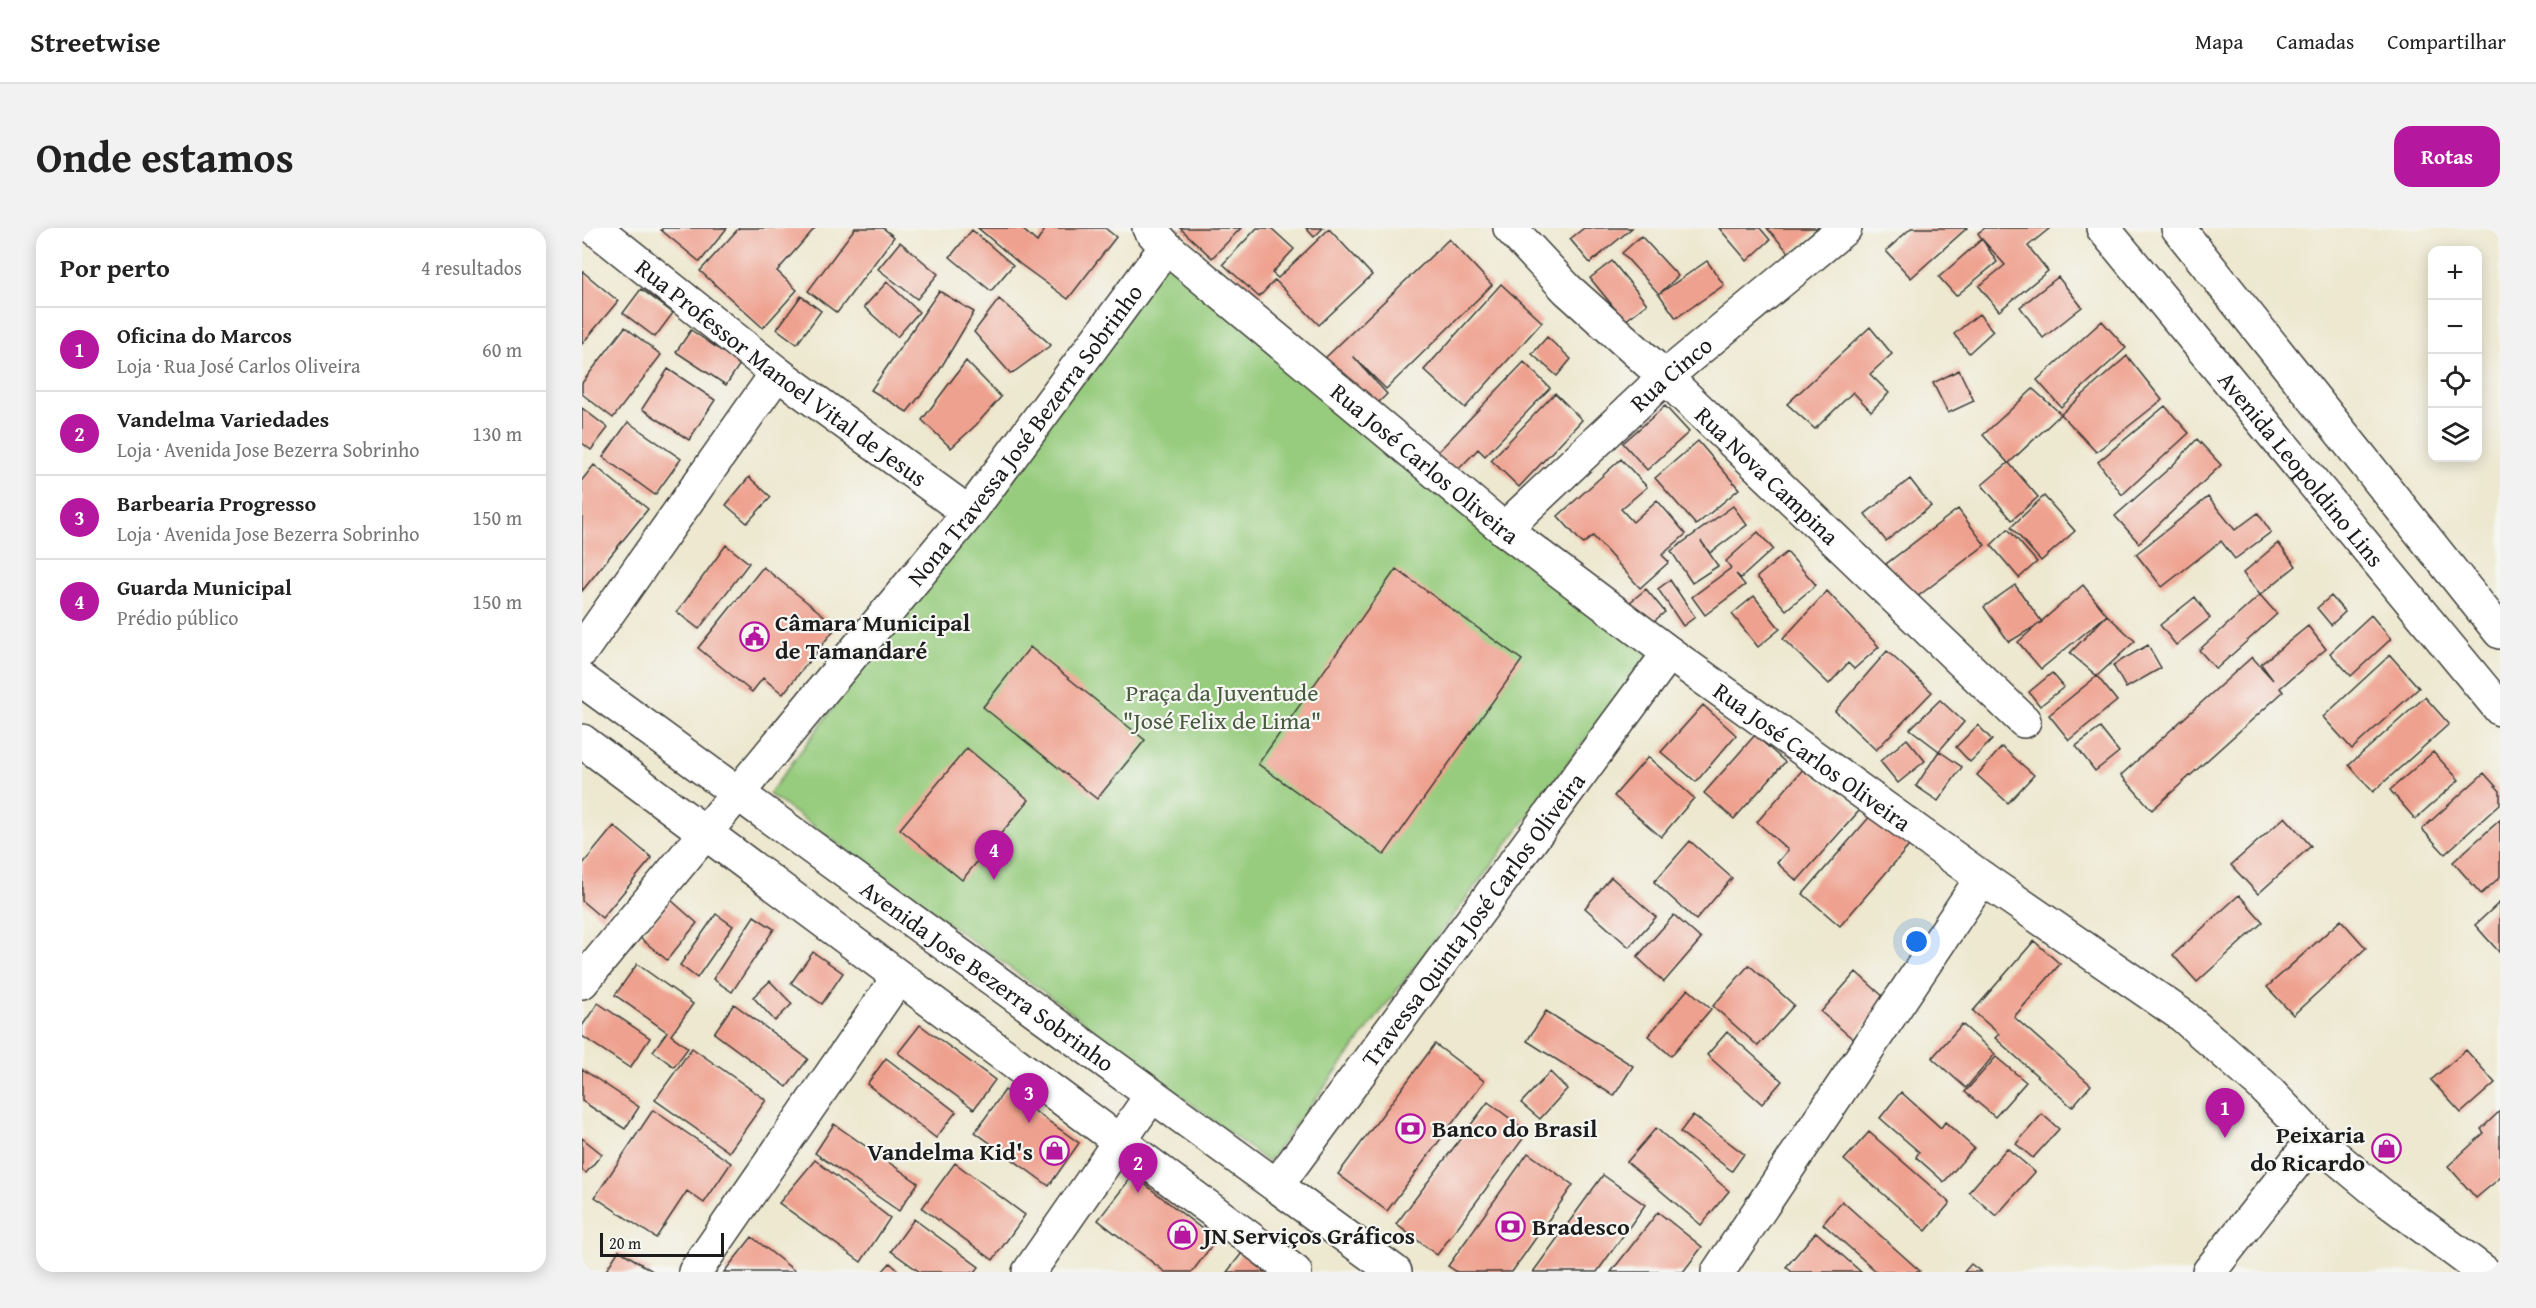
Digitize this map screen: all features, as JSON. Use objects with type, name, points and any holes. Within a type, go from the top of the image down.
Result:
[{"type":"street","name":"Rua Professor Manoel Vital de Jesus","points":[[595,228],[777,373],[969,513]]},
{"type":"street","name":"Rua Nova Campina","points":[[1510,228],[1567,289],[1665,376],[2024,721]]},
{"type":"street","name":"Rua Cinco","points":[[1504,528],[1665,376],[1845,228]]},
{"type":"street","name":"Avenida Leopoldino Lins","points":[[2103,228],[2500,710]]},
{"type":"street","points":[[2178,228],[2500,632]]},
{"type":"street","name":"Nona Travessa José Bezerra Sobrinho","points":[[582,982],[969,513],[1157,238]]},
{"type":"street","name":"Rua José Carlos Oliveira","points":[[1157,238],[1504,528],[1669,653],[1982,878],[2183,1016],[2262,1085],[2314,1139],[2386,1199],[2484,1272]]},
{"type":"street","points":[[582,650],[777,373]]},
{"type":"street","name":"Travessa Quinta José Carlos Oliveira","points":[[1277,1185],[1669,653]]},
{"type":"street","name":"Avenida Jose Bezerra Sobrinho","points":[[582,680],[1395,1272]]},
{"type":"street","points":[[582,741],[1294,1272]]},
{"type":"street","points":[[1718,1272],[1982,878]]},
{"type":"street","points":[[695,1272],[898,978]]},
{"type":"street","points":[[1029,1272],[1151,1096]]},
{"type":"street","points":[[2209,1272],[2314,1139]]},
{"type":"green space","name":"Praça da Juventude \"José Felix de Lima\"","points":[[1165,262],[1652,651],[1268,1162],[1063,1006],[769,794]]},
{"type":"building","points":[[663,228],[727,228],[700,262],[661,230]]},
{"type":"building","points":[[739,228],[815,228],[777,271],[797,290],[763,328],[700,271]]},
{"type":"building","points":[[855,228],[883,228],[894,237],[837,313],[808,291]]},
{"type":"building","points":[[978,228],[1021,228],[1037,242],[1046,228],[1105,228],[1116,237],[1068,299],[1020,264]]},
{"type":"building","points":[[1180,228],[1241,228],[1212,258]]},
{"type":"building","points":[[1257,228],[1271,228],[1294,249],[1272,273],[1278,278],[1329,229],[1372,275],[1319,325],[1275,280],[1259,297],[1223,264]]},
{"type":"building","points":[[1306,228],[1323,228],[1314,237]]},
{"type":"building","points":[[1584,228],[1632,228],[1590,263],[1570,239]]},
{"type":"building","points":[[1719,228],[1760,228],[1770,240],[1747,261]]},
{"type":"building","points":[[1767,228],[1818,228],[1789,253]]},
{"type":"building","points":[[1911,228],[1967,228],[1911,278],[1886,251]]},
{"type":"building","points":[[1985,228],[2050,228],[2028,246],[2048,271],[1999,311],[1979,286],[2005,265],[1978,233]]},
{"type":"building","points":[[972,230],[1013,265],[991,291],[950,257]]},
{"type":"building","points":[[1641,236],[1678,276],[1659,294],[1622,253]]},
{"type":"building","points":[[1449,239],[1492,285],[1386,389],[1353,356],[1387,394],[1369,412],[1323,360]]},
{"type":"building","points":[[1982,239],[1997,262],[1956,296],[1939,277]]},
{"type":"building","points":[[900,242],[938,274],[917,299],[878,269]]},
{"type":"building","points":[[1612,261],[1647,304],[1625,321],[1590,278]]},
{"type":"building","points":[[1707,261],[1724,285],[1676,318],[1659,294]]},
{"type":"building","points":[[582,271],[618,301],[582,344]]},
{"type":"building","points":[[2058,277],[2082,307],[2043,338],[2020,307]]},
{"type":"building","points":[[887,282],[919,312],[897,337],[864,307]]},
{"type":"building","points":[[1501,284],[1542,322],[1465,408],[1424,370]]},
{"type":"building","points":[[641,289],[673,313],[655,337],[623,313]]},
{"type":"building","points":[[939,291],[974,312],[936,376],[907,412],[871,390]]},
{"type":"building","points":[[801,296],[821,311],[797,344],[777,329]]},
{"type":"building","points":[[999,299],[1051,345],[1011,374],[974,332]]},
{"type":"building","points":[[1979,314],[1993,331],[1969,353],[1954,334]]},
{"type":"building","points":[[2102,321],[2126,348],[2061,407],[2037,380]]},
{"type":"building","points":[[625,327],[661,355],[613,418],[582,394],[582,383]]},
{"type":"building","points":[[1870,327],[1892,354],[1870,374],[1889,393],[1871,411],[1853,392],[1815,429],[1787,404]]},
{"type":"building","points":[[691,330],[740,364],[726,385],[676,352]]},
{"type":"building","points":[[1547,337],[1571,359],[1557,376],[1532,354]]},
{"type":"building","points":[[2127,356],[2162,400],[2096,452],[2061,414]]},
{"type":"building","points":[[966,361],[1001,397],[951,448],[922,420]]},
{"type":"building","points":[[1524,362],[1550,388],[1485,456],[1478,449],[1454,474],[1435,455]]},
{"type":"building","points":[[668,369],[715,400],[689,440],[642,409]]},
{"type":"building","points":[[1959,370],[1974,401],[1948,413],[1933,383]]},
{"type":"building","points":[[2033,389],[2061,414],[2009,463],[2038,497],[2012,520],[1982,485],[2008,463],[1983,435]]},
{"type":"building","points":[[1555,393],[1582,420],[1519,487],[1491,460]]},
{"type":"building","points":[[1665,406],[1689,432],[1647,470],[1623,443]]},
{"type":"building","points":[[2165,406],[2189,433],[2122,495],[2098,462]]},
{"type":"building","points":[[582,408],[608,428],[591,450],[582,443]]},
{"type":"building","points":[[628,422],[681,459],[655,495],[603,457]]},
{"type":"building","points":[[2197,439],[2221,465],[2139,543],[2115,516],[2173,465]]},
{"type":"building","points":[[1698,441],[1739,489],[1696,525],[1655,478]]},
{"type":"building","points":[[1621,459],[1647,487],[1621,509],[1633,522],[1657,500],[1686,534],[1662,555],[1669,562],[1640,588],[1593,536],[1583,544],[1558,516]]},
{"type":"building","points":[[594,465],[648,509],[582,591],[582,480]]},
{"type":"building","points":[[749,477],[771,497],[747,523],[726,505]]},
{"type":"building","points":[[1910,479],[1931,506],[1886,541],[1865,514]]},
{"type":"building","points":[[2044,496],[2075,531],[2041,561],[2011,527]]},
{"type":"building","points":[[2208,497],[2235,530],[2258,513],[2271,532],[2235,559],[2221,541],[2162,587],[2136,554]]},
{"type":"building","points":[[1733,506],[1747,525],[1710,553],[1701,541],[1718,566],[1692,583],[1671,551]]},
{"type":"building","points":[[1958,509],[1985,545],[1913,600],[1886,564]]},
{"type":"building","points":[[2008,529],[2037,562],[2019,578],[1991,545]]},
{"type":"building","points":[[1758,532],[1773,549],[1741,578],[1736,574],[1745,585],[1705,615],[1692,597],[1731,568],[1726,561]]},
{"type":"building","points":[[2278,543],[2296,566],[2260,595],[2243,573]]},
{"type":"building","points":[[726,545],[749,563],[699,629],[677,612]]},
{"type":"building","points":[[1787,552],[1816,585],[1786,610],[1757,577]]},
{"type":"building","points":[[763,567],[837,626],[783,694],[763,678],[752,692],[698,648]]},
{"type":"building","points":[[1396,569],[1522,660],[1384,855],[1258,764]]},
{"type":"building","points":[[1670,580],[1695,617],[1683,626],[1658,589]]},
{"type":"building","points":[[2015,585],[2042,622],[2009,642],[1984,607]]},
{"type":"building","points":[[2083,585],[2107,615],[2041,669],[2018,642]]},
{"type":"building","points":[[1646,589],[1665,612],[1648,626],[1629,603]]},
{"type":"building","points":[[1827,591],[1879,647],[1854,669],[1848,663],[1829,684],[1783,639]]},
{"type":"building","points":[[2260,595],[2277,614],[2216,669],[2199,650]]},
{"type":"building","points":[[1754,596],[1780,629],[1758,647],[1732,614]]},
{"type":"building","points":[[2331,596],[2345,612],[2331,625],[2317,608]]},
{"type":"building","points":[[2195,597],[2210,618],[2176,645],[2160,625]]},
{"type":"building","points":[[2107,615],[2135,641],[2097,676],[2070,653]]},
{"type":"building","points":[[2371,615],[2391,639],[2351,676],[2330,653]]},
{"type":"building","points":[[2308,626],[2326,649],[2280,688],[2283,692],[2152,810],[2121,775],[2252,657],[2273,680],[2261,664]]},
{"type":"building","points":[[2148,645],[2161,668],[2126,688],[2113,665]]},
{"type":"building","points":[[1030,647],[1145,740],[1097,799],[983,707]]},
{"type":"building","points":[[1887,651],[1932,692],[1876,750],[1835,711]]},
{"type":"building","points":[[2390,655],[2419,688],[2352,749],[2323,717]]},
{"type":"building","points":[[2052,673],[2064,687],[2040,706],[2029,692]]},
{"type":"building","points":[[2097,676],[2117,701],[2069,740],[2049,715]]},
{"type":"building","points":[[2425,697],[2449,724],[2373,792],[2349,765]]},
{"type":"building","points":[[1940,700],[1964,722],[1939,751],[1910,729]]},
{"type":"building","points":[[1703,705],[1736,735],[1696,782],[1661,752]]},
{"type":"building","points":[[1978,725],[1992,740],[1970,762],[1956,747]]},
{"type":"building","points":[[2100,728],[2119,752],[2095,771],[2076,746]]},
{"type":"building","points":[[1755,735],[1785,762],[1734,819],[1704,793]]},
{"type":"building","points":[[1907,739],[1925,761],[1898,783],[1880,761]]},
{"type":"building","points":[[2002,747],[2034,775],[2008,803],[1977,775]]},
{"type":"building","points":[[967,748],[1029,800],[962,880],[900,829]]},
{"type":"building","points":[[1939,751],[1962,767],[1938,801],[1916,786]]},
{"type":"building","points":[[2433,752],[2459,780],[2415,819],[2390,790]]},
{"type":"building","points":[[1648,757],[1694,798],[1661,837],[1614,796]]},
{"type":"building","points":[[1805,767],[1836,795],[1838,792],[1859,811],[1797,881],[1777,863],[1788,850],[1757,822]]},
{"type":"building","points":[[2484,773],[2500,791],[2500,804],[2445,854],[2422,829]]},
{"type":"building","points":[[1872,814],[1909,846],[1840,926],[1803,894]]},
{"type":"building","points":[[2285,817],[2311,846],[2258,894],[2231,865]]},
{"type":"building","points":[[2500,820],[2500,877],[2481,894],[2453,862]]},
{"type":"building","points":[[614,826],[652,858],[602,918],[582,901],[582,865]]},
{"type":"building","points":[[1690,841],[1732,878],[1696,920],[1654,882]]},
{"type":"building","points":[[1611,877],[1656,917],[1629,947],[1585,908]]},
{"type":"building","points":[[2239,895],[2263,922],[2197,982],[2173,955]]},
{"type":"building","points":[[671,900],[697,923],[667,960],[640,938]]},
{"type":"building","points":[[2500,902],[2500,953],[2475,925]]},
{"type":"building","points":[[716,914],[733,926],[697,978],[680,965]]},
{"type":"building","points":[[1674,915],[1701,939],[1664,982],[1637,957]]},
{"type":"building","points":[[754,916],[774,929],[732,992],[713,979]]},
{"type":"building","points":[[2341,920],[2366,948],[2293,1015],[2267,987]]},
{"type":"building","points":[[2034,941],[2060,964],[2014,1017],[2091,1085],[2072,1107],[1995,1038],[1999,1034],[1973,1011]]},
{"type":"building","points":[[813,952],[843,973],[822,1004],[791,983]]},
{"type":"building","points":[[637,964],[693,1004],[671,1035],[688,1048],[674,1067],[653,1051],[667,1032],[615,995]]},
{"type":"building","points":[[1749,965],[1794,1005],[1758,1046],[1713,1006]]},
{"type":"building","points":[[1856,972],[1887,1000],[1853,1039],[1821,1012]]},
{"type":"building","points":[[770,981],[792,1004],[775,1021],[753,997]]},
{"type":"building","points":[[1688,989],[1711,1009],[1671,1056],[1648,1036]]},
{"type":"building","points":[[598,1003],[650,1038],[630,1068],[582,1036],[582,1026]]},
{"type":"building","points":[[734,1004],[808,1059],[787,1087],[714,1033]]},
{"type":"building","points":[[1546,1011],[1633,1066],[1614,1096],[1527,1041]]},
{"type":"building","points":[[1962,1024],[1995,1054],[1966,1088],[1932,1058]]},
{"type":"building","points":[[920,1025],[995,1080],[974,1109],[898,1053]]},
{"type":"building","points":[[1727,1032],[1782,1081],[1762,1104],[1707,1055]]},
{"type":"building","name":"Banco do Brasil","points":[[1435,1044],[1484,1081],[1387,1211],[1338,1174]]},
{"type":"building","points":[[692,1048],[766,1100],[729,1152],[655,1100]]},
{"type":"building","points":[[2466,1050],[2495,1083],[2461,1113],[2431,1080]]},
{"type":"building","points":[[1996,1057],[2026,1082],[1995,1117],[1965,1092]]},
{"type":"building","points":[[886,1058],[956,1112],[936,1138],[867,1084]]},
{"type":"building","points":[[582,1069],[639,1107],[625,1129],[582,1101]]},
{"type":"building","points":[[1550,1072],[1567,1089],[1540,1119],[1521,1103]]},
{"type":"building","points":[[1005,1090],[1079,1143],[1049,1186],[975,1132]]},
{"type":"building","points":[[1901,1092],[1941,1128],[1945,1122],[1974,1148],[1944,1182],[1916,1157],[1919,1152],[1880,1118]]},
{"type":"building","points":[[1488,1102],[1528,1132],[1437,1255],[1396,1224]]},
{"type":"building","points":[[653,1110],[731,1163],[704,1203],[687,1191],[656,1238],[595,1197]]},
{"type":"building","points":[[2500,1111],[2500,1178],[2476,1198],[2448,1166],[2484,1133],[2481,1129]]},
{"type":"building","points":[[2042,1114],[2059,1129],[2033,1158],[2016,1144]]},
{"type":"building","points":[[1693,1115],[1744,1154],[1732,1171],[1680,1132]]},
{"type":"building","points":[[834,1124],[918,1183],[899,1211],[815,1153]]},
{"type":"building","points":[[1656,1128],[1729,1191],[1701,1225],[1627,1162]]},
{"type":"building","points":[[1869,1132],[1950,1203],[1926,1231],[1844,1160]]},
{"type":"building","points":[[582,1138],[602,1154],[586,1173],[582,1170]]},
{"type":"building","points":[[2007,1148],[2035,1172],[1996,1216],[1969,1192]]},
{"type":"building","name":"Bradesco","points":[[1528,1153],[1573,1185],[1512,1272],[1457,1272],[1448,1266]]},
{"type":"building","points":[[815,1160],[890,1218],[861,1262],[779,1203]]},
{"type":"building","points":[[955,1163],[1025,1215],[993,1260],[922,1208]]},
{"type":"building","points":[[1133,1175],[1216,1240],[1192,1272],[1165,1272],[1098,1220]]},
{"type":"building","points":[[1603,1175],[1645,1205],[1597,1272],[1533,1272]]},
{"type":"building","points":[[1842,1201],[1920,1271],[1877,1272],[1823,1224]]},
{"type":"building","points":[[1658,1212],[1702,1247],[1683,1272],[1611,1272]]},
{"type":"building","points":[[914,1219],[979,1267],[975,1272],[920,1272],[891,1251]]},
{"type":"building","points":[[1816,1232],[1861,1272],[1792,1272],[1786,1267]]},
{"type":"building","points":[[752,1237],[796,1272],[724,1272]]},
{"type":"building","points":[[619,1250],[654,1272],[605,1272]]},
{"type":"building","points":[[1242,1253],[1265,1272],[1227,1272]]},
{"type":"building","points":[[890,1263],[900,1272],[882,1272]]},
{"type":"building","points":[[1971,1264],[1981,1272],[1964,1272]]},
{"type":"place","name":"Câmara Municipal de Tamandaré","points":[[754,636]]},
{"type":"place","name":"Guarda Municipal","points":[[994,880]]},
{"type":"place","name":"Barbearia Progresso","points":[[1029,1123]]},
{"type":"place","name":"Banco do Brasil","points":[[1411,1128]]},
{"type":"place","name":"Oficina do Marcos","points":[[2225,1138]]},
{"type":"place","name":"Peixaria do Ricardo","points":[[2386,1148]]},
{"type":"place","name":"Vandelma Kid's","points":[[1054,1151]]},
{"type":"place","name":"Vandelma Variedades","points":[[1138,1193]]},
{"type":"place","name":"Bradesco","points":[[1511,1226]]},
{"type":"place","name":"JN Serviços Gráficos","points":[[1182,1235]]}]
